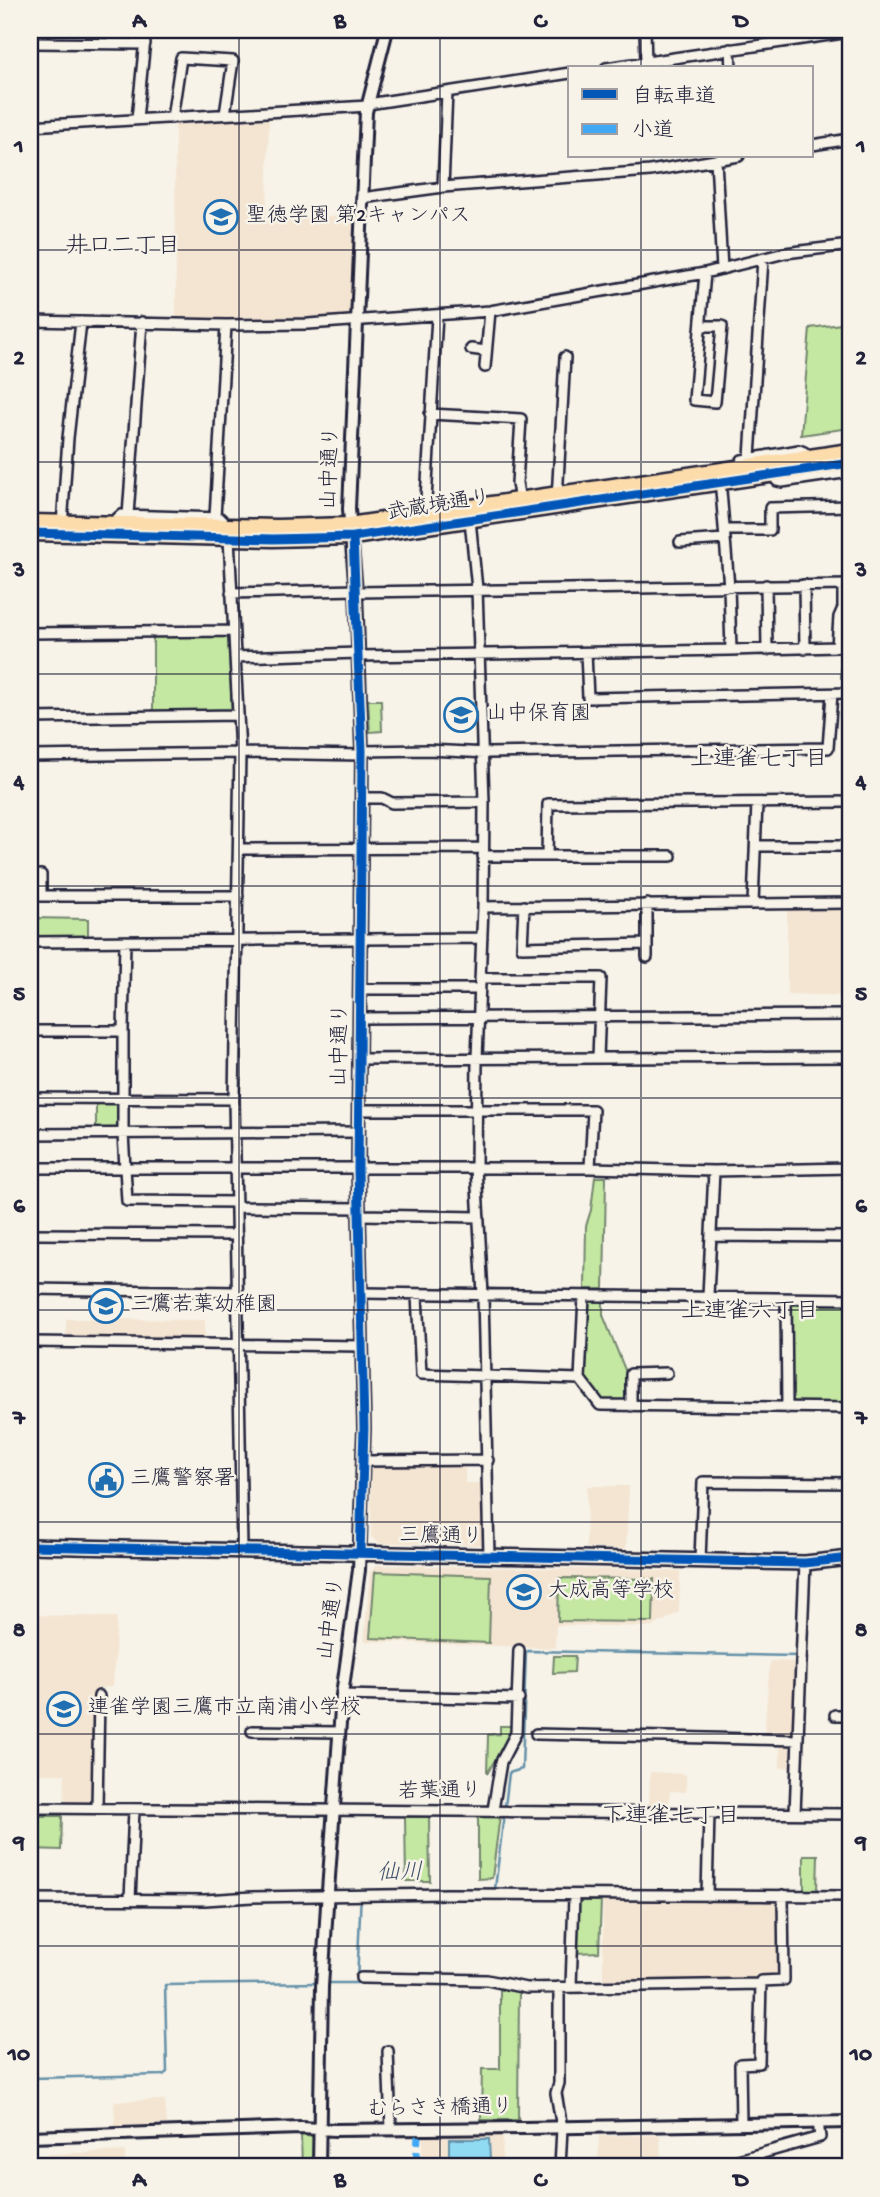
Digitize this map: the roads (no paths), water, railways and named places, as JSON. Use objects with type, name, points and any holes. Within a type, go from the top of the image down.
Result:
[{"type":"main road","name":"武蔵境通り","points":[[719,477],[738,468],[850,451]]},
{"type":"main road","name":"武蔵境通り","points":[[351,531],[470,520],[557,501],[719,477],[772,474],[850,463]]},
{"type":"main road","name":"武蔵境通り","points":[[30,533],[111,524],[301,539],[520,501],[557,501]]},
{"type":"main road","name":"武蔵境通り","points":[[30,522],[61,528],[229,532]]},
{"type":"main road","name":"三鷹通り","points":[[30,1546],[805,1563],[850,1558]]},
{"type":"street","points":[[136,119],[146,30]]},
{"type":"street","name":"山中通り","points":[[319,2167],[327,1896],[342,1695],[355,1610],[360,1553],[362,1346],[358,1110],[362,753],[351,531],[357,321],[368,105],[387,30]]},
{"type":"street","points":[[645,30],[646,63]]},
{"type":"street","points":[[622,66],[850,32]]},
{"type":"street","points":[[30,43],[145,44]]},
{"type":"street","points":[[730,49],[731,66]]},
{"type":"street","points":[[172,118],[181,58],[233,61],[225,114]]},
{"type":"street","points":[[30,126],[368,105],[568,73]]},
{"type":"street","points":[[443,187],[447,92]]},
{"type":"street","points":[[814,145],[850,139]]},
{"type":"street","points":[[362,198],[443,187],[650,171],[726,158]]},
{"type":"street","points":[[716,160],[722,269]]},
{"type":"street","points":[[30,321],[226,325],[357,321],[490,312],[705,273],[785,253],[850,245]]},
{"type":"street","points":[[750,457],[763,259]]},
{"type":"street","points":[[701,326],[722,326],[715,402],[694,401],[705,273]]},
{"type":"street","points":[[485,367],[490,312]]},
{"type":"street","points":[[425,516],[437,316]]},
{"type":"street","points":[[61,528],[81,322]]},
{"type":"street","points":[[128,515],[142,322]]},
{"type":"street","points":[[215,517],[226,325]]},
{"type":"street","points":[[471,349],[486,351]]},
{"type":"street","points":[[557,501],[565,357]]},
{"type":"street","points":[[430,414],[521,419],[517,484],[520,501]]},
{"type":"street","points":[[738,468],[742,460],[750,457],[799,450],[804,452],[807,458]]},
{"type":"street","points":[[772,474],[777,481],[782,482],[850,472]]},
{"type":"street","points":[[719,477],[729,587],[731,650]]},
{"type":"street","points":[[680,542],[771,530],[769,508],[850,506]]},
{"type":"street","points":[[111,524],[121,515],[215,517],[224,520],[229,532],[240,753],[234,1134],[242,1550]]},
{"type":"street","points":[[470,520],[477,589],[484,802],[476,1168],[486,1377],[489,1556]]},
{"type":"street","points":[[766,585],[767,650]]},
{"type":"street","points":[[804,585],[805,649]]},
{"type":"street","points":[[231,593],[847,585],[839,617],[837,648],[235,656]]},
{"type":"street","points":[[30,633],[233,631]]},
{"type":"street","points":[[586,653],[588,698],[850,694]]},
{"type":"street","points":[[30,757],[828,748],[832,694]]},
{"type":"street","points":[[30,718],[238,715]]},
{"type":"street","points":[[362,798],[382,798],[391,803],[484,802]]},
{"type":"street","points":[[547,856],[548,804],[850,802]]},
{"type":"street","points":[[754,903],[757,803]]},
{"type":"street","points":[[756,846],[850,846]]},
{"type":"street","points":[[239,849],[362,848],[547,856],[671,856]]},
{"type":"street","points":[[30,876],[41,876],[41,896],[238,896]]},
{"type":"street","points":[[483,907],[850,903]]},
{"type":"street","points":[[647,904],[647,957]]},
{"type":"street","points":[[524,906],[522,947],[647,944]]},
{"type":"street","points":[[30,942],[482,938]]},
{"type":"street","points":[[125,942],[123,1134],[127,1201],[478,1217]]},
{"type":"street","points":[[480,978],[601,978],[598,1058]]},
{"type":"street","points":[[360,989],[480,989]]},
{"type":"street","points":[[360,1018],[850,1015]]},
{"type":"street","points":[[30,1031],[124,1031]]},
{"type":"street","points":[[359,1059],[850,1057]]},
{"type":"street","points":[[30,1098],[234,1099]]},
{"type":"street","points":[[358,1110],[593,1110],[590,1168]]},
{"type":"street","points":[[30,1133],[358,1132]]},
{"type":"street","points":[[30,1168],[590,1168],[714,1171],[850,1168]]},
{"type":"street","points":[[708,1296],[714,1171]]},
{"type":"street","points":[[30,1234],[237,1235]]},
{"type":"street","points":[[711,1236],[850,1237]]},
{"type":"street","points":[[30,1289],[238,1292]]},
{"type":"street","points":[[361,1293],[850,1299]]},
{"type":"street","points":[[417,1295],[421,1374],[580,1379]]},
{"type":"street","points":[[584,1296],[580,1379],[600,1405],[850,1408]]},
{"type":"street","points":[[786,1299],[787,1408]]},
{"type":"street","points":[[30,1342],[362,1346]]},
{"type":"street","points":[[631,1406],[631,1374],[667,1373]]},
{"type":"street","points":[[362,1461],[488,1460]]},
{"type":"street","points":[[700,1560],[703,1482],[850,1483]]},
{"type":"street","points":[[795,1813],[805,1563]]},
{"type":"street","points":[[501,1810],[501,1762],[516,1733],[520,1650]]},
{"type":"street","points":[[342,1695],[519,1699]]},
{"type":"street","points":[[97,1808],[99,1696]]},
{"type":"street","points":[[835,1715],[850,1715]]},
{"type":"street","points":[[252,1731],[339,1732]]},
{"type":"street","points":[[536,1734],[797,1740]]},
{"type":"street","name":"若葉通り","points":[[30,1808],[850,1814]]},
{"type":"street","points":[[130,1899],[134,1810]]},
{"type":"street","points":[[707,1896],[709,1813]]},
{"type":"street","points":[[361,1978],[486,1980],[526,1987],[761,1983],[784,1980],[783,1895]]},
{"type":"street","points":[[571,1987],[574,1896]]},
{"type":"street","points":[[30,1899],[850,1896]]},
{"type":"street","points":[[741,2124],[740,2064],[759,2063],[761,1983]]},
{"type":"street","points":[[559,1987],[559,2083],[556,2094],[562,2128],[560,2167]]},
{"type":"street","points":[[388,2051],[391,2129]]},
{"type":"street","points":[[713,2167],[820,2137],[818,2122]]},
{"type":"street","name":"むらさき橋通り","points":[[33,2137],[320,2129],[562,2128],[850,2122]]},
{"type":"water","points":[[449,2139],[489,2139],[490,2160],[449,2160]]},
{"type":"waterway","name":"仙川","points":[[505,1807],[509,1773],[522,1769],[526,1652],[798,1656]]},
{"type":"waterway","name":"仙川","points":[[448,1890],[495,1889],[504,1814]]},
{"type":"waterway","name":"仙川","points":[[327,1983],[357,1983],[361,1891],[435,1890]]},
{"type":"waterway","name":"仙川","points":[[33,2132],[31,2078],[163,2075],[167,2072],[165,1985],[320,1983]]},
{"type":"waterway","name":"仙川","points":[[30,2147],[33,2147],[33,2139]]},
{"type":"place","name":"聖徳学園 第2キャンパス","points":[[221,217]]},
{"type":"place","name":"山中保育園","points":[[461,715]]},
{"type":"place","name":"三鷹若葉幼稚園","points":[[106,1306]]},
{"type":"place","name":"三鷹警察署","points":[[106,1480]]},
{"type":"place","name":"大成高等学校","points":[[524,1592]]},
{"type":"place","name":"連雀学園三鷹市立南浦小学校","points":[[64,1709]]},
{"type":"district","name":"井口二丁目","points":[[123,247]]},
{"type":"district","name":"上連雀七丁目","points":[[759,760]]},
{"type":"district","name":"上連雀六丁目","points":[[750,1312]]},
{"type":"district","name":"下連雀七丁目","points":[[671,1817]]}]
